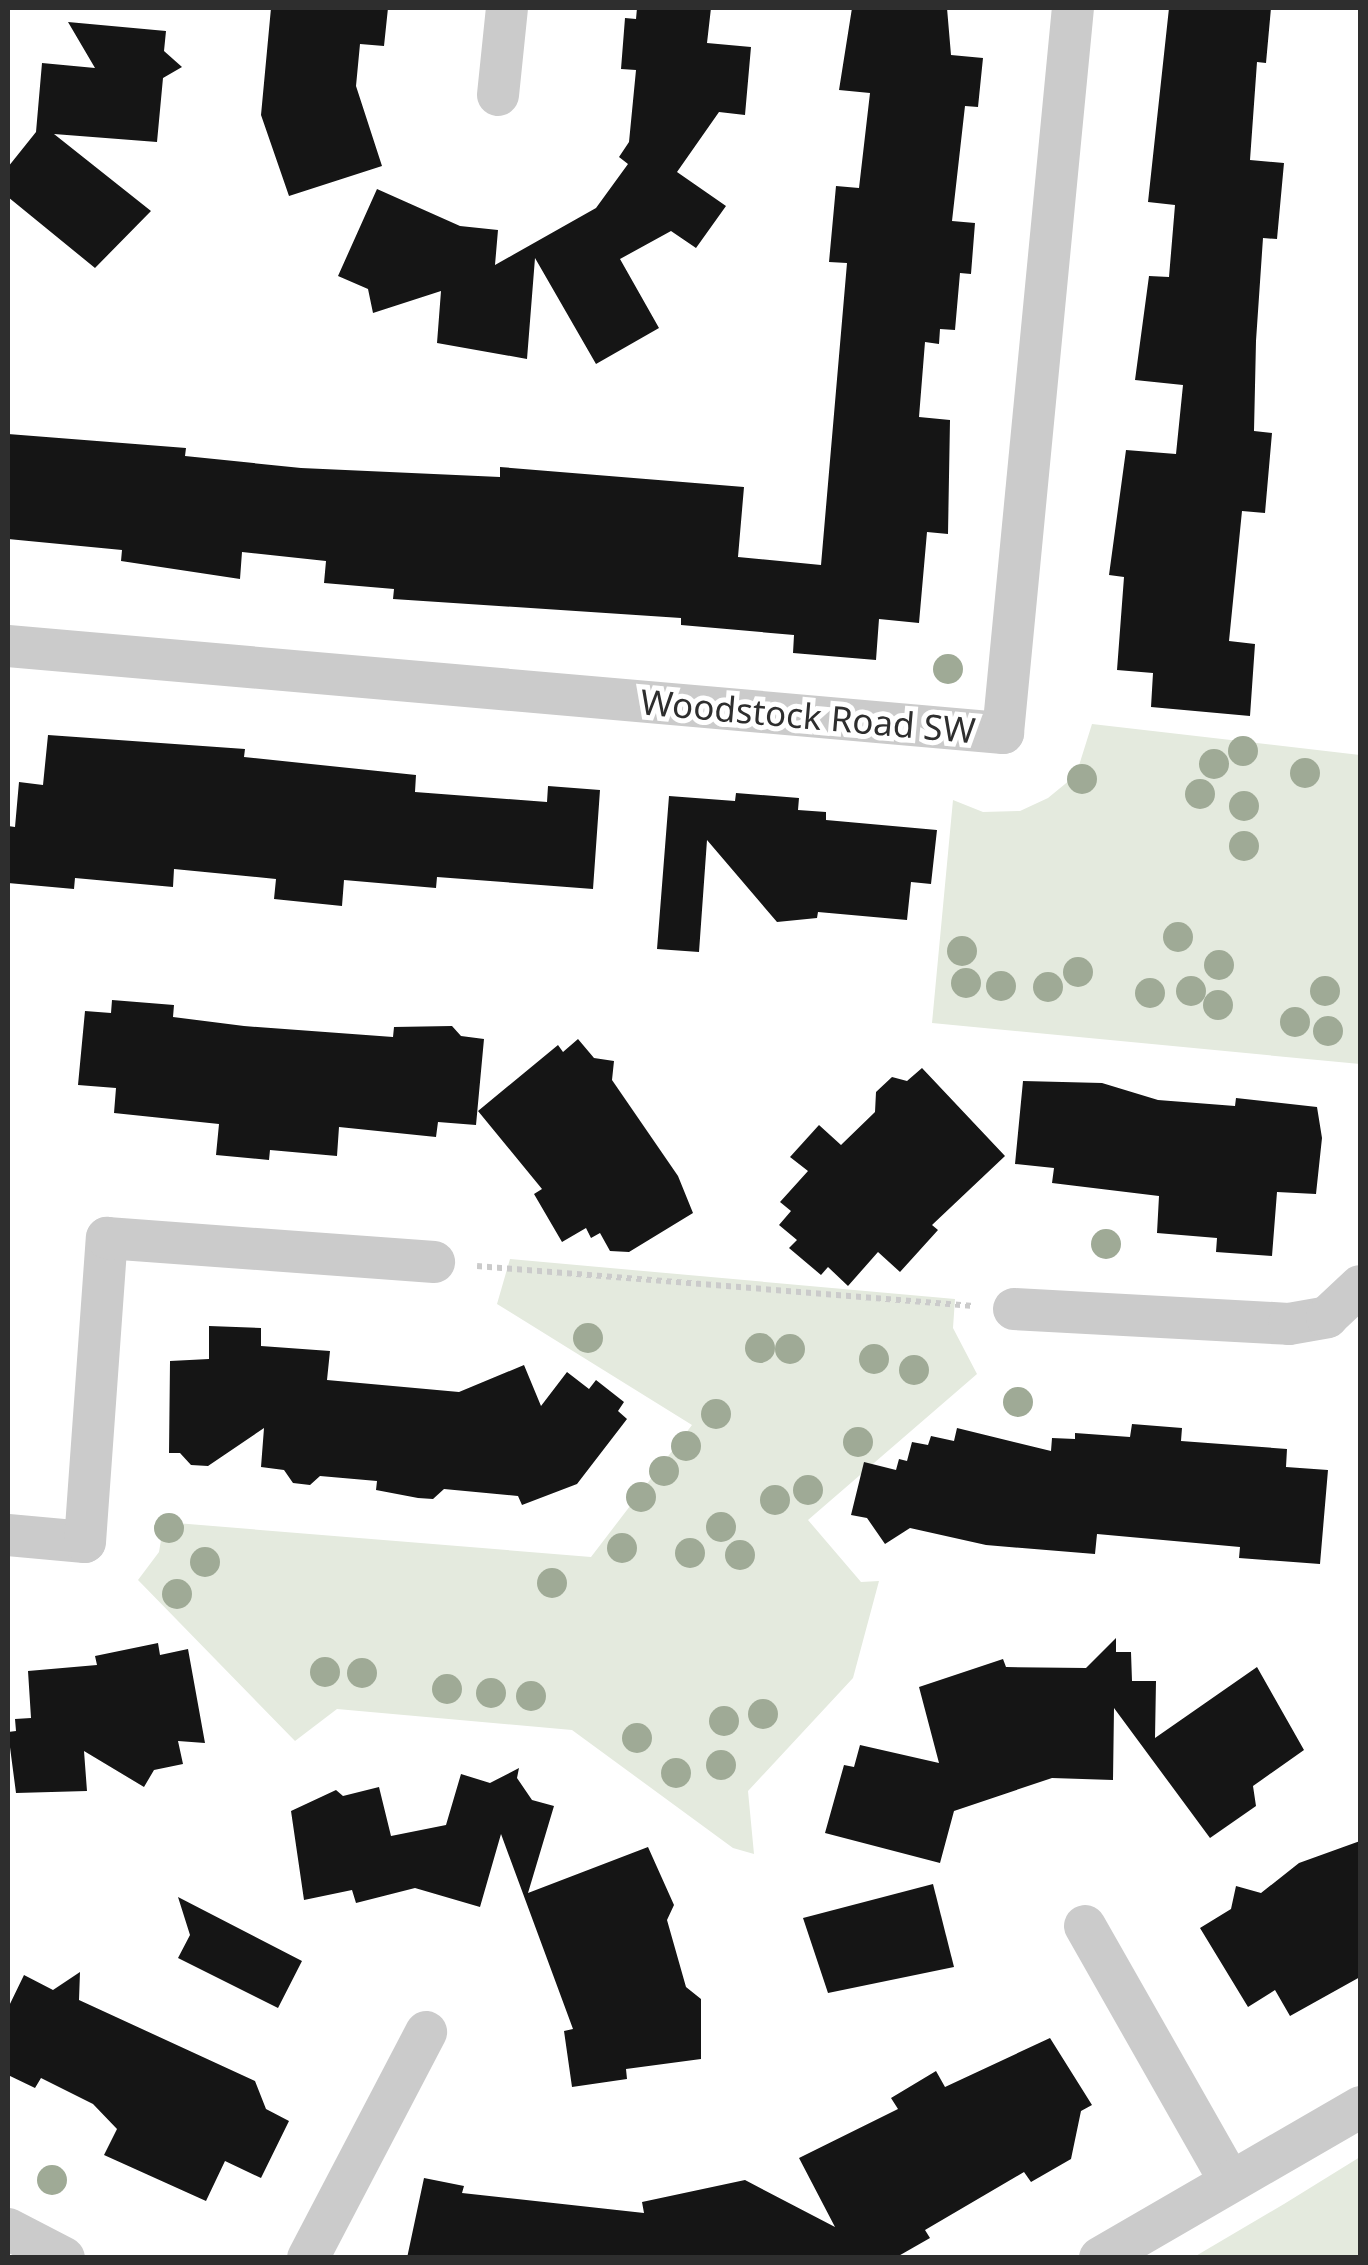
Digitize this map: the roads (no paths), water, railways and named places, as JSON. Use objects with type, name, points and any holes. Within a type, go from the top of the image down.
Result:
[{"type":"street","points":[[498,94],[507,8]]},
{"type":"street","name":"Woodstock Road SW","points":[[8,646],[1003,733],[1073,8]]},
{"type":"street","points":[[8,1536],[85,1542],[107,1238],[434,1262]]},
{"type":"street","points":[[1014,1309],[1289,1324],[1327,1317],[1360,1286]]},
{"type":"street","points":[[1085,1926],[1230,2180]]},
{"type":"street","points":[[308,2258],[426,2032]]},
{"type":"street","points":[[1100,2258],[1360,2107]]},
{"type":"street","points":[[8,2229],[64,2258]]}]
